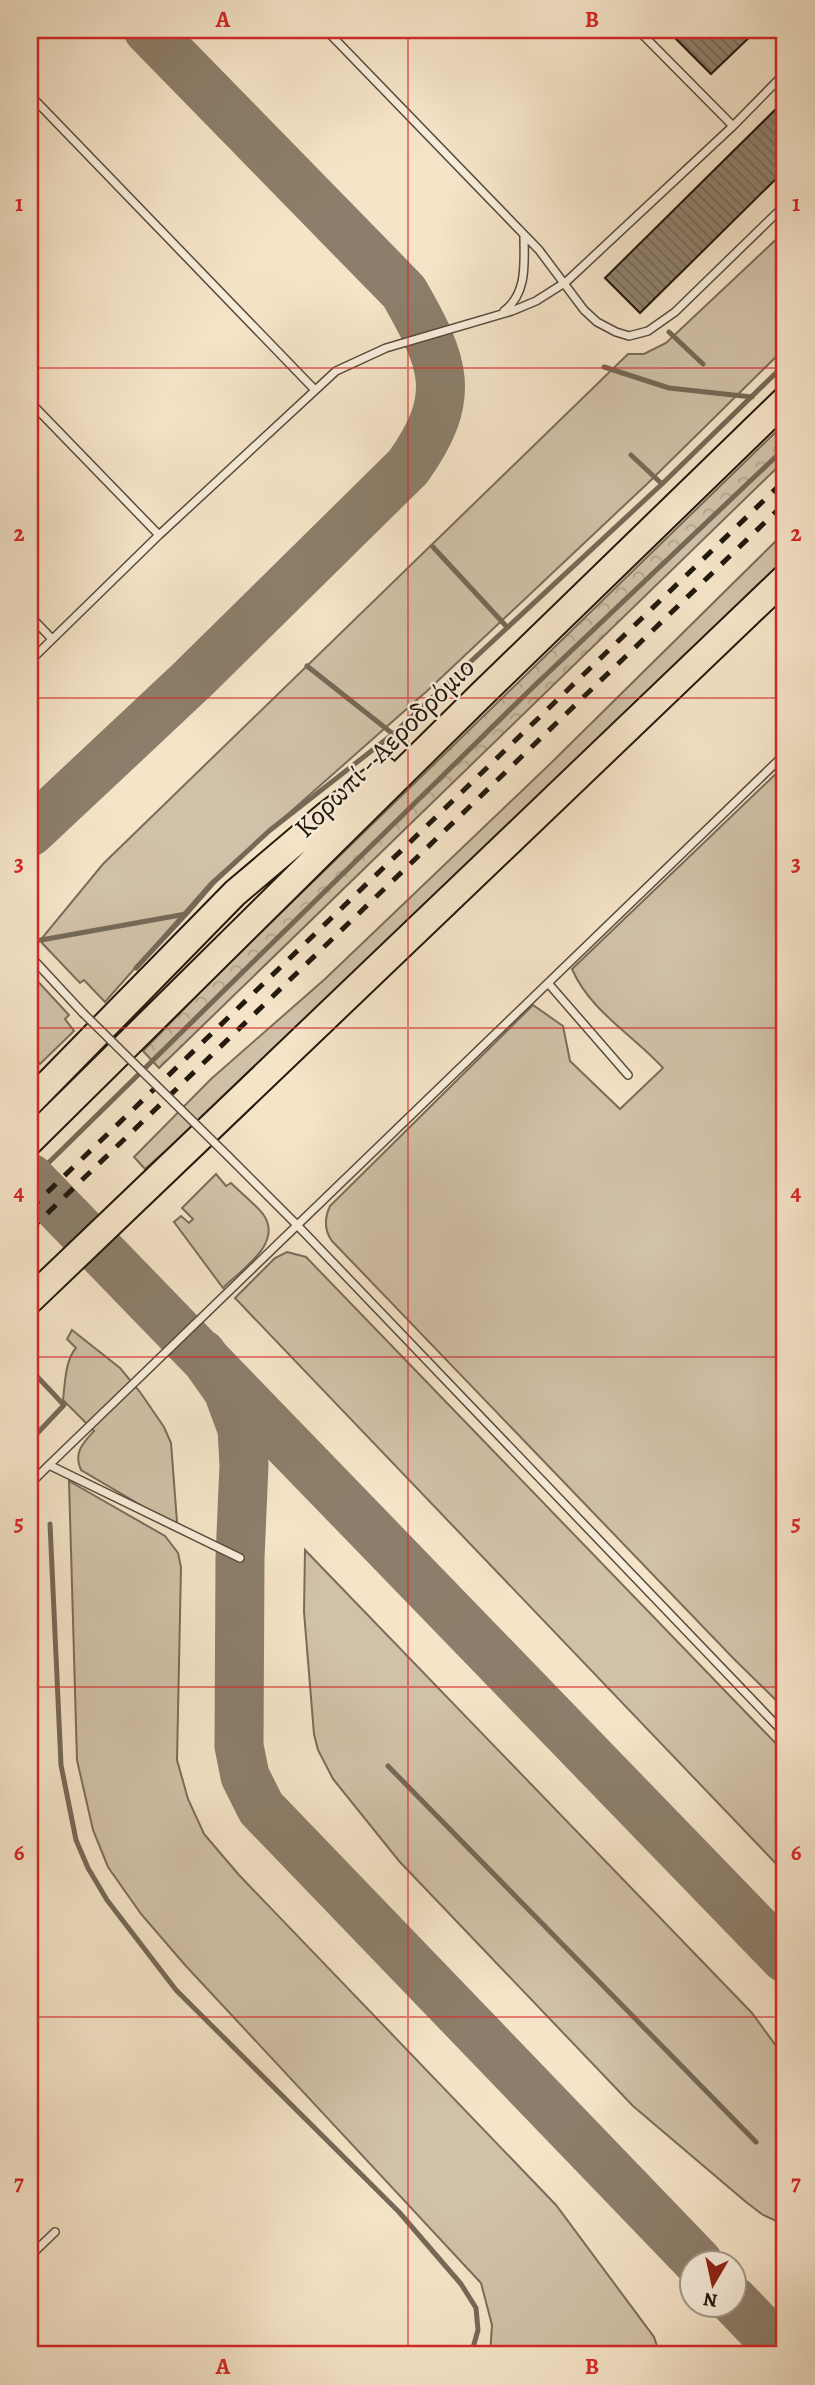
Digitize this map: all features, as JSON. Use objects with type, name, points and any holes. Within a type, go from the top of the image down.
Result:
[{"type":"highway","name":"Κορωπί - Αεροδρόμιο","points":[[30,1142],[480,696],[785,400]]},
{"type":"highway","points":[[30,1300],[785,578]]},
{"type":"highway","points":[[740,622],[785,594]]},
{"type":"highway","points":[[30,1102],[235,893],[327,815],[480,696]]},
{"type":"lane","points":[[326,30],[524,234],[566,282],[584,310],[597,322],[616,332],[629,335],[648,331],[675,312],[785,205]]},
{"type":"lane","points":[[638,30],[733,126]]},
{"type":"lane","points":[[30,661],[159,535],[336,371],[386,348],[499,315],[536,301],[566,282],[785,74]]},
{"type":"lane","points":[[30,95],[315,390]]},
{"type":"lane","points":[[499,315],[513,304],[525,277],[524,234]]},
{"type":"lane","points":[[30,402],[159,535]]},
{"type":"lane","points":[[30,616],[52,639]]},
{"type":"lane","points":[[30,1484],[785,754]]},
{"type":"lane","points":[[30,956],[83,1013],[296,1224],[785,1734]]},
{"type":"lane","points":[[548,983],[628,1075]]},
{"type":"lane","points":[[49,1465],[240,1558]]},
{"type":"lane","points":[[30,2256],[55,2232]]},
{"type":"green space","points":[[785,231],[785,348],[648,483],[427,691],[211,882],[105,1002],[84,980],[80,983],[42,943],[42,938],[103,864],[628,354],[644,354],[666,343]]},
{"type":"green space","points":[[785,423],[785,460],[159,1068],[143,1051],[211,981]]},
{"type":"green space","points":[[785,532],[785,559],[389,945],[145,1169],[134,1157],[211,1079],[325,979],[551,763]]},
{"type":"green space","points":[[785,765],[785,1709],[332,1241],[326,1224],[330,1206],[533,1005],[563,1026],[570,1061],[620,1109],[663,1068],[601,1010],[580,984],[572,969]]},
{"type":"green space","points":[[30,973],[69,1015],[65,1019],[74,1031],[40,1064],[38,1061],[30,1068]]},
{"type":"green space","points":[[216,1174],[226,1186],[231,1183],[256,1206],[268,1225],[265,1245],[258,1255],[223,1288],[174,1222],[181,1216],[189,1223],[193,1219],[182,1208]]},
{"type":"green space","points":[[287,1252],[306,1257],[785,1753],[785,1873],[235,1298],[275,1258]]},
{"type":"green space","points":[[72,1330],[120,1368],[164,1427],[171,1443],[177,1522],[173,1524],[81,1470],[79,1453],[94,1431],[63,1400],[68,1366],[76,1348],[67,1339]]},
{"type":"green space","points":[[69,1481],[165,1536],[178,1553],[181,1567],[177,1760],[188,1799],[204,1834],[239,1875],[556,2205],[654,2337],[660,2355],[490,2355],[492,2325],[481,2283],[185,1965],[141,1914],[108,1867],[93,1830],[77,1760]]},
{"type":"green space","points":[[305,1550],[752,2013],[785,2058],[785,2225],[763,2215],[746,2202],[633,2106],[399,1861],[333,1779],[318,1750],[314,1734],[304,1612]]},
{"type":"building","points":[[667,30],[757,30],[711,74]]},
{"type":"building","points":[[785,100],[785,170],[640,313],[605,278]]},
{"type":"waterway","points":[[669,332],[703,364]]},
{"type":"waterway","points":[[186,914],[213,883],[269,831],[393,734],[662,484],[785,364]]},
{"type":"waterway","points":[[604,367],[669,388],[752,397]]},
{"type":"waterway","points":[[30,1181],[531,689],[785,448]]},
{"type":"waterway","points":[[631,455],[662,484]]},
{"type":"waterway","points":[[433,547],[507,627]]},
{"type":"waterway","points":[[307,666],[393,734]]},
{"type":"waterway","points":[[30,942],[186,914],[136,968]]},
{"type":"waterway","points":[[30,1369],[64,1405],[30,1441]]},
{"type":"waterway","points":[[50,1524],[61,1765],[76,1840],[88,1868],[107,1900],[176,1990],[399,2212],[461,2284],[476,2308],[478,2330],[471,2355]]},
{"type":"waterway","points":[[388,1766],[756,2142]]},
{"type":"taxiway","points":[[30,832],[193,679],[408,467],[435,420],[440,399],[436,359],[429,339],[404,292],[148,30]]},
{"type":"taxiway","points":[[30,1178],[785,1958]]},
{"type":"taxiway","points":[[202,1354],[228,1391],[242,1429],[244,1465],[240,1558],[239,1746],[245,1776],[261,1808],[685,2248]]},
{"type":"taxiway","points":[[748,2316],[785,2354]]},
{"type":"railway","points":[[30,1209],[785,480]]},
{"type":"railway","points":[[30,1230],[785,503]]}]
